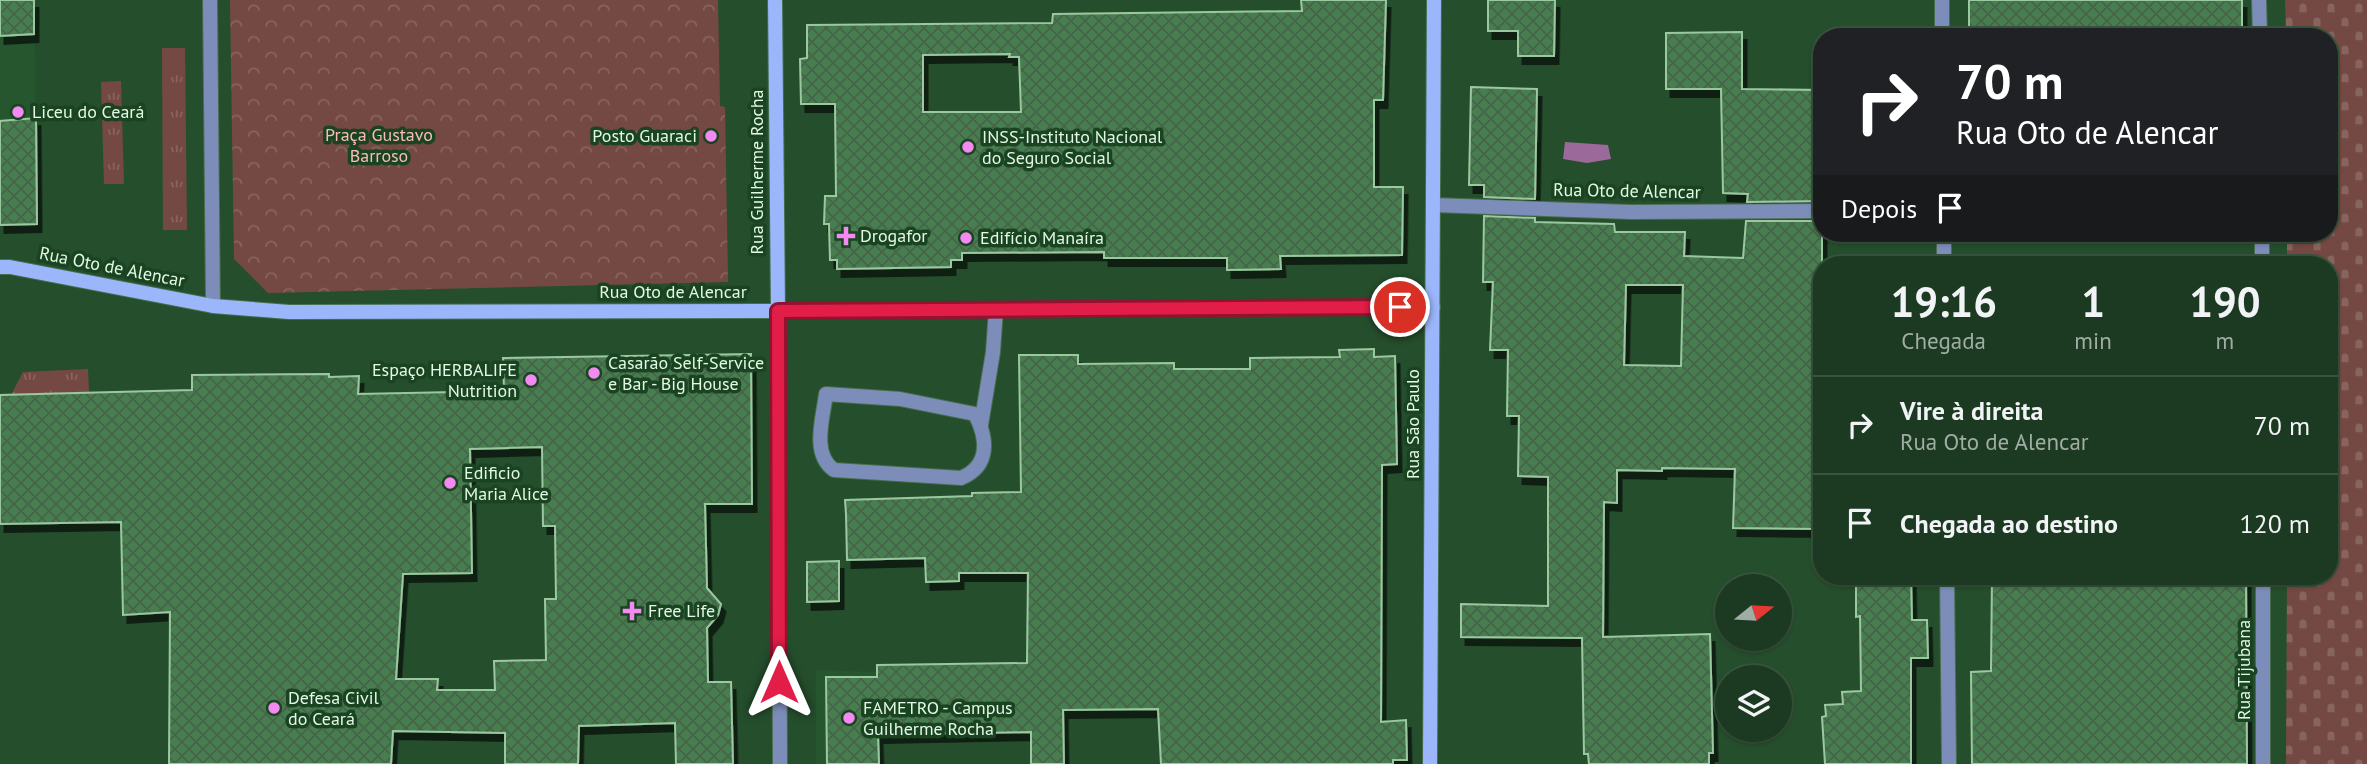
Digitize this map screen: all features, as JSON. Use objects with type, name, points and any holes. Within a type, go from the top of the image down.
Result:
[{"type":"street","points":[[210,0],[213,306]]},
{"type":"street","name":"Rua Guilherme Rocha","points":[[775,0],[779,764]]},
{"type":"street","name":"Rua São Paulo","points":[[1430,764],[1434,0]]},
{"type":"street","points":[[1942,0],[1942,28]]},
{"type":"street","points":[[2259,0],[2260,28]]},
{"type":"street","name":"Rua Oto de Alencar","points":[[1433,205],[1631,212],[1813,211]]},
{"type":"street","name":"Rua Oto de Alencar","points":[[0,267],[213,306],[289,312],[1433,307]]},
{"type":"street","points":[[981,425],[975,414],[900,398],[826,394],[821,456],[834,470],[961,478],[975,473],[982,463],[984,440],[981,425],[993,352],[996,309]]},
{"type":"street","points":[[1947,585],[1949,764]]},
{"type":"street","name":"Rua Tijubana","points":[[2263,585],[2263,764]]},
{"type":"shaded area","name":"Liceu do Ceará","points":[[0,0],[34,0],[37,224],[0,225]]},
{"type":"shaded area","points":[[1565,142],[1608,145],[1611,159],[1587,163],[1563,159]]},
{"type":"shaded area","name":"FAMETRO - Campus Guilherme Rocha","points":[[816,670],[881,672],[884,764],[816,764]]},
{"type":"green space","name":"Praça Gustavo Barroso","points":[[230,0],[718,0],[720,106],[725,107],[728,282],[268,293],[234,259]]},
{"type":"green space","points":[[2285,0],[2367,0],[2367,764],[2286,764],[2287,585],[2338,585],[2338,256],[2287,256],[2287,242],[2338,242],[2338,28],[2286,28]]},
{"type":"green space","points":[[162,48],[185,48],[187,230],[163,230]]},
{"type":"green space","points":[[121,81],[124,184],[104,184],[101,82]]},
{"type":"green space","points":[[88,369],[89,393],[11,395],[23,372]]},
{"type":"building","points":[[0,0],[34,0],[34,34],[0,36]]},
{"type":"building","points":[[1301,0],[1386,0],[1383,100],[1374,100],[1374,187],[1403,187],[1402,255],[1280,256],[1281,269],[1227,270],[1227,258],[1104,258],[1104,252],[962,253],[962,260],[951,260],[951,267],[837,269],[837,260],[830,260],[829,224],[824,224],[825,196],[836,196],[835,104],[801,104],[800,59],[807,58],[807,25],[1052,23],[1053,14],[1302,11]],"holes":[[[1010,54],[1009,57],[1019,57],[1021,112],[923,112],[923,55]]]},
{"type":"building","points":[[1488,0],[1555,0],[1554,56],[1518,56],[1518,31],[1488,31]]},
{"type":"building","points":[[1969,0],[2242,0],[2242,28],[1969,28]]},
{"type":"building","points":[[1742,32],[1742,89],[1813,90],[1813,201],[1747,202],[1748,194],[1723,193],[1721,89],[1666,89],[1666,33]]},
{"type":"building","points":[[1471,87],[1537,89],[1535,199],[1484,197],[1484,185],[1469,185]]},
{"type":"building","points":[[36,118],[37,224],[0,225],[0,121]]},
{"type":"building","points":[[1484,216],[1535,218],[1535,222],[1614,224],[1615,232],[1685,232],[1684,256],[1743,258],[1746,221],[1813,221],[1813,242],[1822,242],[1822,256],[1813,256],[1813,529],[1733,528],[1735,469],[1617,470],[1617,503],[1604,502],[1603,637],[1710,634],[1713,753],[1709,753],[1709,764],[1589,764],[1588,754],[1584,754],[1582,638],[1461,637],[1461,604],[1548,606],[1548,477],[1518,476],[1519,416],[1507,416],[1508,350],[1490,350],[1493,282],[1483,282]],"holes":[[[1626,285],[1683,285],[1681,366],[1624,365]]]},
{"type":"building","points":[[1374,349],[1374,357],[1395,356],[1397,464],[1382,465],[1381,722],[1406,720],[1407,760],[1393,760],[1393,764],[1161,764],[1158,709],[1063,710],[1064,764],[1031,764],[1031,732],[878,735],[879,764],[827,764],[826,677],[877,677],[877,665],[1027,663],[1028,573],[959,573],[959,581],[926,582],[925,558],[847,560],[845,500],[1021,492],[1019,355],[1078,355],[1078,364],[1174,363],[1174,369],[1250,369],[1250,358],[1340,357],[1339,350]]},
{"type":"building","points":[[751,354],[752,504],[705,504],[707,588],[721,604],[718,615],[707,628],[708,682],[731,682],[733,764],[676,764],[675,723],[579,726],[578,764],[505,764],[505,733],[393,731],[391,764],[169,764],[170,612],[123,615],[121,522],[0,524],[0,395],[192,390],[192,375],[359,376],[358,394],[504,391],[503,358]],"holes":[[[542,447],[543,526],[555,526],[556,599],[545,599],[546,660],[494,661],[495,690],[437,690],[438,679],[396,679],[403,574],[472,573],[470,449]]]},
{"type":"building","points":[[839,561],[839,601],[807,602],[807,562]]},
{"type":"building","points":[[1856,585],[1911,585],[1912,620],[1927,620],[1928,658],[1911,658],[1911,764],[1825,764],[1822,717],[1826,716],[1825,705],[1843,704],[1842,692],[1861,691],[1860,616],[1856,617]]},
{"type":"building","points":[[1992,585],[2246,585],[2247,764],[1972,764],[1971,672],[1991,671]]},
{"type":"place","name":"Liceu do Ceará","points":[[18,112]]},
{"type":"place","name":"Posto Guaraci","points":[[711,136]]},
{"type":"place","name":"INSS-Instituto Nacional do Seguro Social","points":[[968,147]]},
{"type":"place","name":"Drogafor","points":[[846,236]]},
{"type":"place","name":"Edifício Manaíra","points":[[966,238]]},
{"type":"place","name":"Casarão Self-Service e Bar - Big House","points":[[594,373]]},
{"type":"place","name":"Espaço HERBALIFE Nutrition","points":[[531,380]]},
{"type":"place","name":"Edificio Maria Alice","points":[[450,483]]},
{"type":"place","name":"Free Life","points":[[632,611]]},
{"type":"place","name":"Defesa Civil do Ceará","points":[[274,708]]},
{"type":"place","name":"FAMETRO - Campus Guilherme Rocha","points":[[849,718]]},
{"type":"route","points":[[779,682],[778,311],[1400,307]]}]
